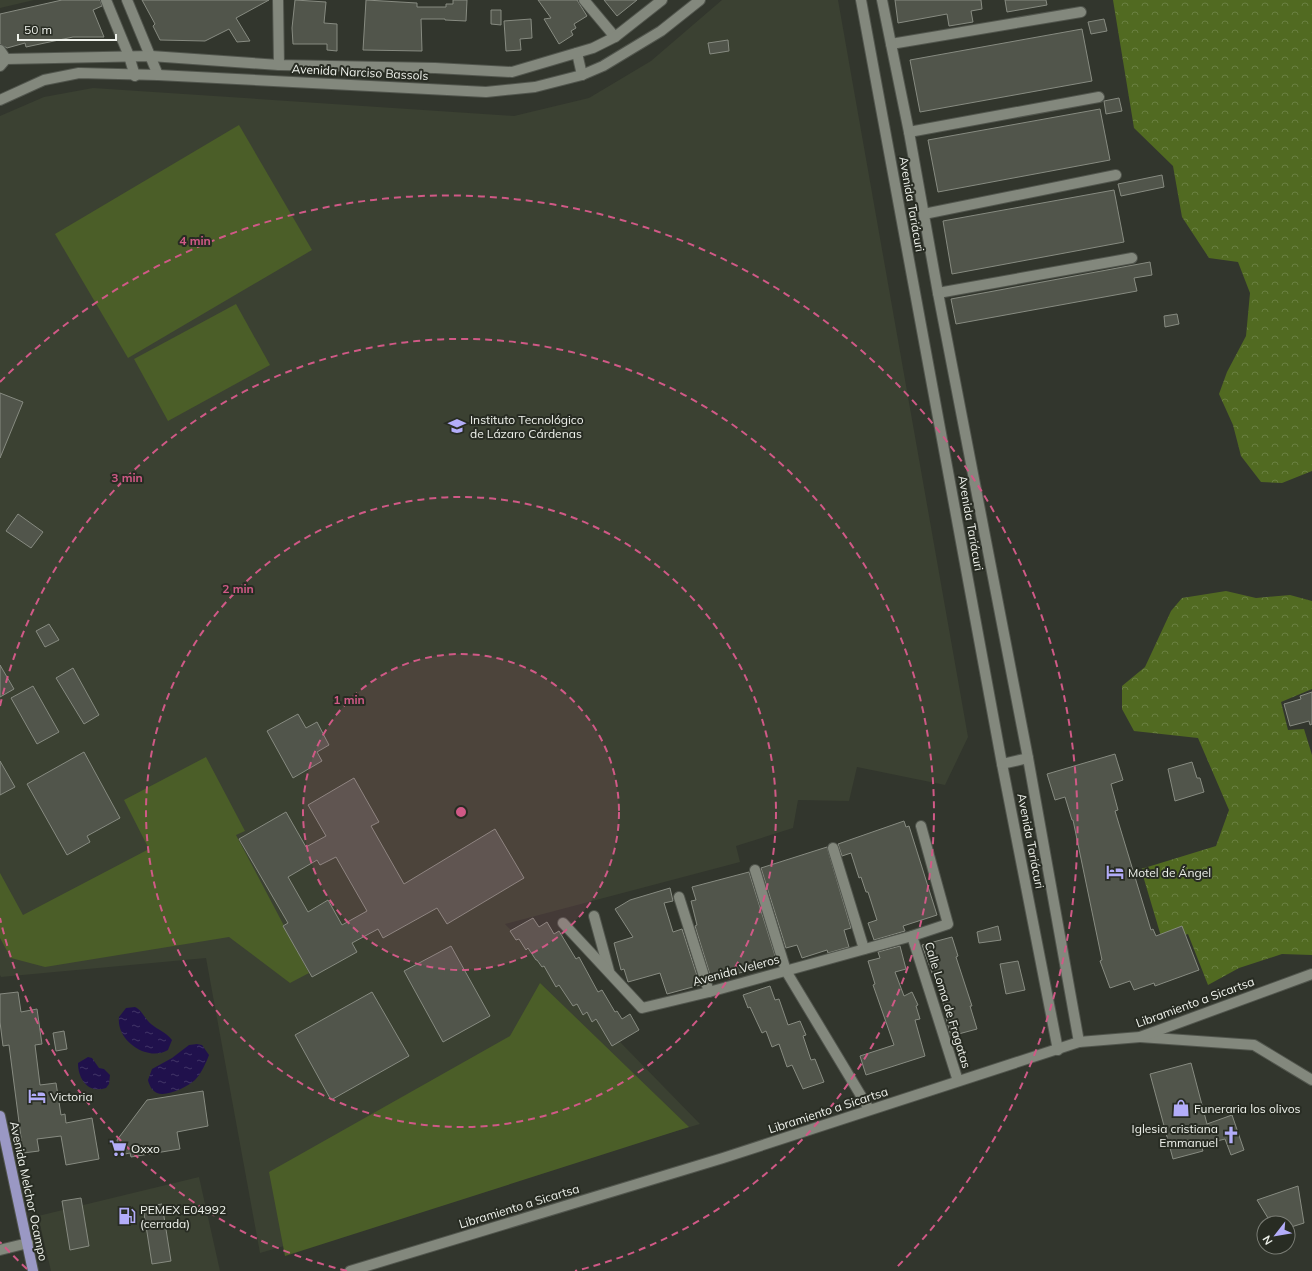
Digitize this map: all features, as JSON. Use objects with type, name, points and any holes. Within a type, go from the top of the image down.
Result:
[{"type":"main road","name":"Avenida Melchor Ocampo","points":[[0,1116],[33,1271]]},
{"type":"street","points":[[106,0],[129,56],[135,76]]},
{"type":"street","points":[[127,0],[158,75]]},
{"type":"street","points":[[278,0],[279,65]]},
{"type":"street","points":[[584,0],[615,37]]},
{"type":"street","name":"Avenida Narciso Bassols","points":[[3,62],[151,56],[279,65],[435,68],[512,72],[593,48],[615,37],[662,0]]},
{"type":"street","name":"Avenida Narciso Bassols","points":[[0,100],[44,80],[79,73],[135,76],[158,75],[486,92],[535,87],[582,75],[603,66],[661,32],[700,0]]},
{"type":"street","name":"Avenida Tariácuri","points":[[861,0],[1002,764],[1058,1050]]},
{"type":"street","name":"Avenida Tariácuri","points":[[882,0],[909,132],[938,293],[1028,758],[1079,1042]]},
{"type":"street","points":[[891,44],[1081,12]]},
{"type":"street","points":[[0,50],[3,62]]},
{"type":"street","points":[[577,53],[582,75]]},
{"type":"street","points":[[909,132],[1098,97]]},
{"type":"street","points":[[924,214],[1116,176]]},
{"type":"street","points":[[938,293],[1132,258]]},
{"type":"street","points":[[1002,764],[1028,758]]},
{"type":"street","name":"Avenida Veleros","points":[[563,923],[642,1008],[709,992],[912,936],[948,924],[921,826]]},
{"type":"street","points":[[833,848],[864,949]]},
{"type":"street","points":[[754,870],[786,971],[869,1109]]},
{"type":"street","points":[[679,897],[709,992]]},
{"type":"street","points":[[594,916],[609,973]]},
{"type":"street","name":"Calle Loma de Fragatas","points":[[912,936],[958,1081]]},
{"type":"street","name":"Libramiento a Sicartsa","points":[[350,1271],[716,1160],[869,1109],[1058,1050],[1079,1042],[1140,1037],[1312,974]]},
{"type":"street","points":[[1140,1037],[1254,1045],[1312,1080]]},
{"type":"street","points":[[0,1250],[28,1243]]},
{"type":"shaded area","points":[[0,0],[34,0],[0,8]]},
{"type":"shaded area","name":"Instituto Tecnológico de Lázaro Cárdenas","points":[[722,0],[838,0],[968,737],[945,785],[857,767],[849,801],[798,800],[793,828],[736,846],[740,862],[505,924],[700,1124],[260,1253],[206,958],[1,977],[0,975],[0,116],[44,97],[93,88],[514,116],[589,98],[651,61]]},
{"type":"shaded area","points":[[199,1177],[220,1271],[51,1271],[38,1216]]},
{"type":"green space","points":[[1113,0],[1312,0],[1312,471],[1282,483],[1261,482],[1241,456],[1233,425],[1219,394],[1227,372],[1246,336],[1250,293],[1238,262],[1209,258],[1182,217],[1173,166],[1134,128]]},
{"type":"green space","points":[[239,125],[312,250],[128,358],[55,234]]},
{"type":"green space","points":[[236,304],[270,365],[168,421],[134,359]]},
{"type":"green space","points":[[1226,591],[1256,598],[1290,595],[1312,601],[1312,689],[1281,702],[1288,730],[1304,729],[1312,755],[1312,955],[1282,954],[1239,968],[1208,985],[1188,934],[1163,943],[1141,869],[1216,846],[1229,810],[1198,738],[1134,731],[1122,709],[1122,686],[1145,667],[1171,611],[1182,598]]},
{"type":"green space","points":[[206,757],[245,831],[236,835],[309,973],[290,983],[229,937],[45,967],[11,958],[0,938],[0,873],[23,915],[149,849],[124,800]]},
{"type":"green space","points":[[540,983],[689,1127],[285,1256],[269,1172],[510,1036]]},
{"type":"water","points":[[135,1007],[140,1010],[151,1024],[172,1040],[168,1050],[160,1053],[151,1053],[135,1047],[128,1041],[119,1026],[119,1017],[126,1008]]},
{"type":"water","points":[[189,1045],[202,1045],[209,1055],[205,1065],[195,1080],[187,1086],[166,1094],[157,1093],[154,1091],[148,1080],[152,1069],[172,1058]]},
{"type":"water","points":[[88,1057],[92,1058],[99,1068],[104,1069],[110,1075],[109,1084],[106,1088],[94,1089],[85,1084],[82,1080],[78,1069],[78,1063]]},
{"type":"building","points":[[62,0],[100,0],[102,6],[93,10],[104,37],[73,37],[26,47],[25,43],[7,48],[0,44],[0,14]]},
{"type":"building","points":[[142,0],[269,0],[236,18],[250,41],[237,42],[229,29],[205,41],[160,40],[153,26],[155,24]]},
{"type":"building","points":[[295,0],[326,2],[324,23],[337,24],[337,51],[327,50],[327,44],[293,44],[292,28]]},
{"type":"building","points":[[366,0],[417,3],[417,7],[446,7],[446,4],[453,4],[453,0],[467,0],[466,21],[421,19],[422,51],[363,50]]},
{"type":"building","points":[[538,0],[577,0],[587,16],[574,24],[576,28],[571,31],[573,35],[559,44],[544,19],[551,18]]},
{"type":"building","points":[[604,0],[637,0],[617,16]]},
{"type":"building","points":[[895,0],[981,0],[982,9],[971,11],[973,22],[949,26],[947,14],[898,23]]},
{"type":"building","points":[[1005,0],[1046,0],[1047,5],[1007,12]]},
{"type":"building","points":[[491,10],[501,10],[501,25],[491,24]]},
{"type":"building","points":[[531,19],[532,38],[520,39],[521,50],[506,51],[504,21]]},
{"type":"building","points":[[1104,19],[1107,31],[1091,34],[1088,22]]},
{"type":"building","points":[[1082,29],[1092,81],[920,112],[910,60]]},
{"type":"building","points":[[728,40],[729,51],[710,54],[708,43]]},
{"type":"building","points":[[1119,98],[1122,111],[1106,114],[1104,101]]},
{"type":"building","points":[[1100,109],[1110,160],[938,192],[928,140]]},
{"type":"building","points":[[1162,175],[1164,187],[1121,196],[1118,184]]},
{"type":"building","points":[[1114,190],[1124,242],[952,274],[943,221]]},
{"type":"building","points":[[1150,262],[1152,275],[1134,278],[1137,291],[956,324],[951,299]]},
{"type":"building","points":[[1177,314],[1179,324],[1165,327],[1164,316]]},
{"type":"building","points":[[0,393],[23,402],[0,458]]},
{"type":"building","points":[[18,514],[43,532],[31,548],[6,531]]},
{"type":"building","points":[[49,624],[59,640],[45,647],[36,631]]},
{"type":"building","points":[[0,665],[14,689],[0,697]]},
{"type":"building","points":[[73,668],[99,715],[84,724],[56,678]]},
{"type":"building","points":[[33,686],[59,732],[37,744],[11,698]]},
{"type":"building","points":[[1312,692],[1312,724],[1310,725],[1309,721],[1290,726],[1284,704],[1301,699],[1300,696]]},
{"type":"building","points":[[298,714],[306,728],[317,722],[329,745],[317,752],[322,761],[293,778],[267,731]]},
{"type":"building","points":[[84,752],[120,818],[87,836],[90,842],[67,855],[27,784]]},
{"type":"building","points":[[1115,754],[1123,780],[1111,784],[1118,810],[1115,811],[1151,930],[1153,929],[1156,936],[1182,926],[1199,970],[1155,986],[1154,983],[1134,990],[1130,981],[1110,988],[1100,961],[1102,960],[1073,820],[1065,797],[1055,800],[1047,774]]},
{"type":"building","points":[[0,761],[15,787],[0,795]]},
{"type":"building","points":[[1192,762],[1197,778],[1200,778],[1204,792],[1175,801],[1168,769]]},
{"type":"building","points":[[354,778],[379,822],[371,826],[404,884],[495,829],[524,878],[447,924],[437,908],[383,938],[378,929],[352,943],[357,952],[312,977],[283,926],[288,923],[239,839],[286,812],[306,847],[326,836],[308,805]],"holes":[[[336,857],[367,911],[342,925],[328,900],[308,912],[288,877],[317,860],[320,865]]]},
{"type":"building","points":[[904,821],[906,827],[909,826],[937,915],[903,926],[905,931],[874,940],[868,923],[877,920],[868,892],[866,892],[861,877],[859,878],[851,853],[842,856],[838,844]]},
{"type":"building","points":[[827,847],[851,928],[844,930],[849,947],[828,953],[827,950],[802,958],[797,945],[786,948],[761,868]]},
{"type":"building","points":[[749,872],[777,962],[712,981],[695,926],[697,925],[691,901],[696,900],[692,887]]},
{"type":"building","points":[[670,888],[673,901],[664,903],[673,932],[682,929],[700,985],[667,994],[660,973],[628,982],[624,969],[621,970],[614,943],[633,937],[615,909],[630,900]]},
{"type":"building","points":[[533,918],[539,927],[547,922],[554,934],[559,931],[576,959],[579,957],[598,992],[602,990],[615,1012],[617,1011],[622,1019],[630,1014],[639,1030],[612,1046],[596,1019],[592,1022],[587,1012],[583,1015],[577,1004],[573,1006],[559,985],[556,987],[544,966],[542,967],[528,948],[526,950],[519,939],[516,940],[510,931]]},
{"type":"building","points":[[998,926],[1001,940],[979,943],[977,932]]},
{"type":"building","points":[[952,937],[958,956],[956,957],[972,1006],[970,1006],[977,1029],[951,1036],[946,1018],[948,1017],[922,945]]},
{"type":"building","points":[[451,946],[490,1016],[443,1042],[404,971]]},
{"type":"building","points":[[900,946],[906,969],[895,972],[904,996],[912,992],[918,1005],[916,1006],[920,1019],[915,1020],[925,1056],[866,1075],[860,1056],[894,1045],[873,985],[875,984],[868,961],[880,958],[878,952]]},
{"type":"building","points":[[1018,961],[1025,990],[1006,994],[1000,964]]},
{"type":"building","points":[[770,986],[775,1000],[779,999],[788,1025],[800,1021],[806,1035],[803,1036],[811,1060],[815,1059],[824,1082],[803,1089],[792,1065],[787,1067],[779,1044],[772,1047],[766,1031],[762,1033],[750,1007],[748,1008],[743,995]]},
{"type":"building","points":[[18,992],[21,1012],[37,1009],[42,1044],[35,1045],[40,1085],[56,1083],[61,1115],[65,1114],[66,1123],[92,1118],[99,1159],[66,1165],[61,1136],[37,1139],[39,1151],[23,1153],[9,1045],[3,1046],[0,1022],[0,994]]},
{"type":"building","points":[[372,992],[409,1056],[331,1100],[295,1035]]},
{"type":"building","points":[[64,1031],[67,1049],[56,1051],[53,1033]]},
{"type":"building","name":"Funeraria los olivos","points":[[1191,1063],[1207,1124],[1232,1115],[1244,1150],[1231,1155],[1225,1139],[1201,1145],[1203,1151],[1173,1159],[1150,1074]]},
{"type":"building","points":[[203,1091],[208,1126],[177,1132],[180,1149],[131,1157],[130,1153],[120,1155],[117,1140],[147,1100]]},
{"type":"building","points":[[1298,1186],[1304,1223],[1296,1226],[1296,1215],[1266,1215],[1257,1200]]},
{"type":"building","points":[[81,1198],[89,1246],[70,1250],[62,1201]]},
{"type":"building","points":[[162,1204],[171,1261],[152,1264],[143,1207]]},
{"type":"place","name":"Instituto Tecnológico de Lázaro Cárdenas","points":[[457,426]]},
{"type":"place","name":"Motel de Ángel","points":[[1115,872]]},
{"type":"place","name":"Victoria","points":[[37,1096]]},
{"type":"place","name":"Funeraria los olivos","points":[[1181,1108]]},
{"type":"place","name":"Iglesia cristiana Emmanuel","points":[[1231,1135]]},
{"type":"place","name":"Oxxo","points":[[118,1148]]},
{"type":"place","name":"PEMEX E04992 (cerrada)","points":[[127,1216]]}]
